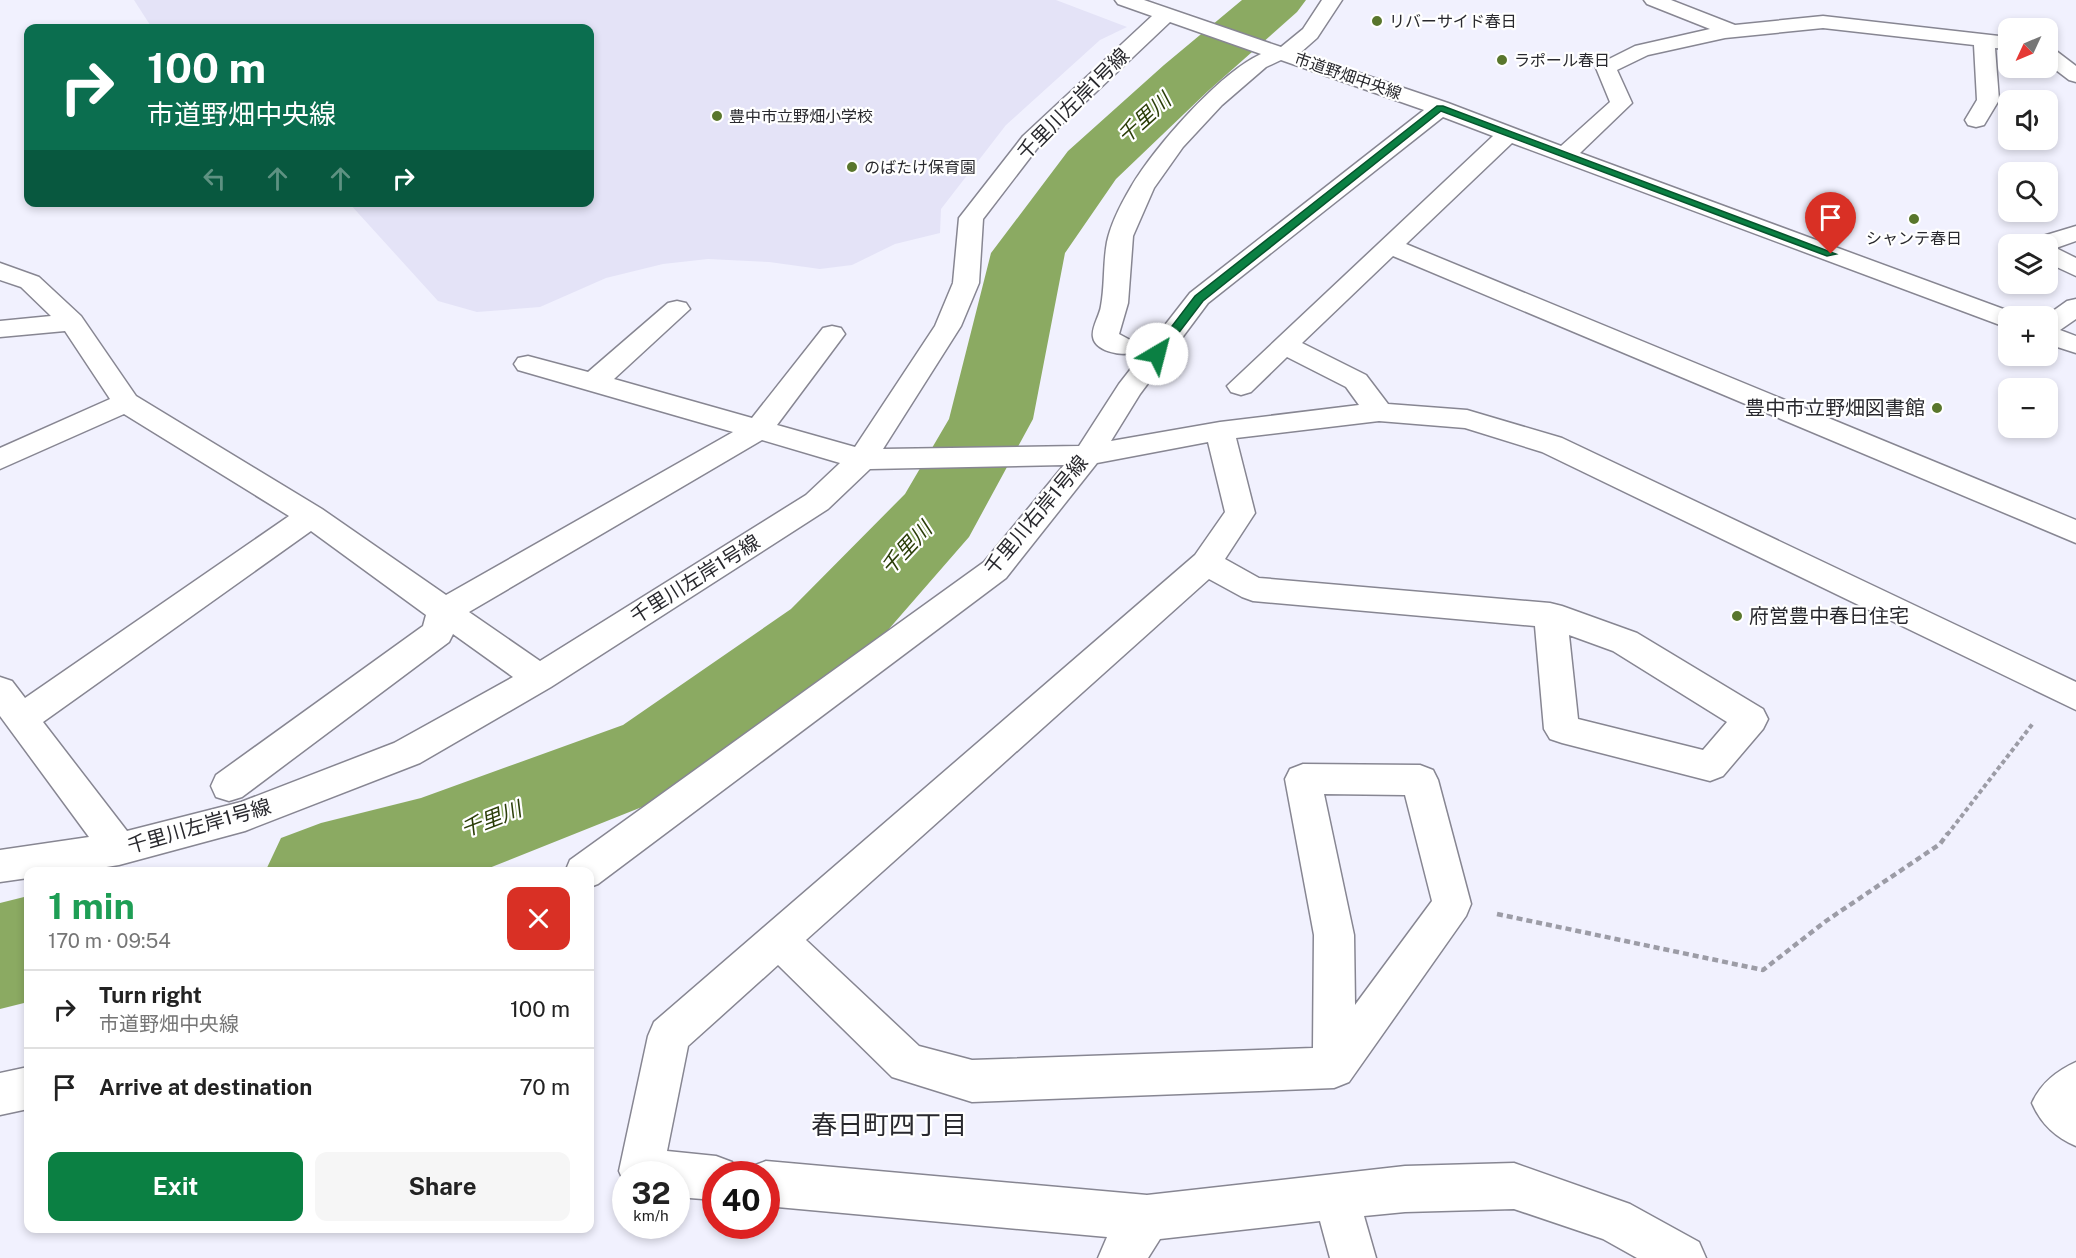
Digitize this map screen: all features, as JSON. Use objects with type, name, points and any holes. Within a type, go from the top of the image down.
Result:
[{"type":"street","name":"市道野畑中央線","points":[[1125,0],[1440,108],[1998,316]]},
{"type":"street","points":[[1122,347],[1106,338],[1118,283],[1117,252],[1132,208],[1158,165],[1201,115],[1256,65],[1274,51],[1294,48],[1309,33],[1332,0]]},
{"type":"street","points":[[1654,0],[1732,31]]},
{"type":"street","name":"千里川左岸1号線","points":[[0,866],[119,849],[245,816],[407,753],[538,678],[817,502],[877,458],[948,326],[966,283],[971,218],[1031,141],[1157,21],[1174,17]]},
{"type":"street","points":[[1565,154],[1621,103],[1606,68],[1642,50],[1732,31],[1823,22],[1998,42]]},
{"type":"street","points":[[1976,120],[1988,100],[1984,40]]},
{"type":"street","points":[[2058,62],[2076,76]]},
{"type":"street","name":"千里川右岸1号線","points":[[591,867],[995,570],[1088,455],[1129,390],[1199,298],[1440,108]]},
{"type":"street","points":[[1241,386],[1508,134]]},
{"type":"street","points":[[2058,239],[2076,233]]},
{"type":"street","points":[[1389,246],[2076,532]]},
{"type":"street","points":[[2058,258],[2076,268]]},
{"type":"street","points":[[0,271],[30,282],[72,322],[126,402],[311,516],[538,678]]},
{"type":"street","points":[[2058,320],[2076,307]]},
{"type":"street","points":[[594,382],[677,309]]},
{"type":"street","points":[[0,329],[72,322]]},
{"type":"street","points":[[229,786],[437,633],[444,611],[759,429],[832,334]]},
{"type":"street","points":[[2058,339],[2076,345]]},
{"type":"street","points":[[1284,345],[1356,381],[1379,412]]},
{"type":"street","points":[[528,364],[759,429],[877,458],[1088,455],[1220,431],[1379,412],[1467,419],[1552,445],[2071,693]]},
{"type":"street","points":[[0,459],[126,402]]},
{"type":"street","points":[[702,1177],[641,1171],[669,1036],[1206,563],[1240,513],[1220,431]]},
{"type":"street","points":[[21,719],[311,516]]},
{"type":"street","points":[[1206,563],[1253,589],[1550,615],[1625,642],[1751,719],[1710,766],[1562,729],[1550,615]]},
{"type":"street","points":[[0,690],[119,849]]},
{"type":"street","points":[[1303,779],[1420,780],[1452,904],[1334,1068],[1334,935],[1303,779]]},
{"type":"street","points":[[778,939],[907,1063],[972,1082],[1334,1068]]},
{"type":"street","points":[[2076,1083],[2054,1103],[2076,1124]]},
{"type":"street","points":[[0,1094],[24,1089]]},
{"type":"street","points":[[780,1184],[1147,1218],[1405,1189],[1514,1186],[1614,1220],[1683,1258]]},
{"type":"street","points":[[1336,1197],[1353,1258]]},
{"type":"street","points":[[1121,1258],[1147,1218]]},
{"type":"path","points":[[1452,904],[1763,970],[1826,921],[1940,844],[2045,708],[2071,693]]},
{"type":"shaded area","points":[[134,0],[1056,0],[1127,27],[1100,40],[1006,125],[941,209],[940,233],[895,244],[852,265],[820,269],[769,262],[708,259],[663,264],[606,278],[540,307],[477,312],[438,301],[353,207],[594,207],[594,24],[149,24]]},
{"type":"waterway","name":"千里川","points":[[340,867],[425,844],[660,755],[826,635],[937,515],[991,419],[1028,253],[1092,165],[1186,78],[1277,0]]},
{"type":"waterway","name":"千里川","points":[[0,956],[24,950]]},
{"type":"place","name":"リバーサイド春日","points":[[1377,21]]},
{"type":"place","name":"ラポール春日","points":[[1502,60]]},
{"type":"place","name":"豊中市立野畑小学校","points":[[717,116]]},
{"type":"place","name":"のばたけ保育園","points":[[852,167]]},
{"type":"place","name":"シャンテ春日","points":[[1914,219]]},
{"type":"place","name":"豊中市立野畑図書館","points":[[1937,408]]},
{"type":"place","name":"府営豊中春日住宅","points":[[1737,616]]},
{"type":"district","name":"春日町四丁目","points":[[889,1124]]},
{"type":"route","points":[[1157,354],[1199,298],[1440,108],[1831,254]]}]
